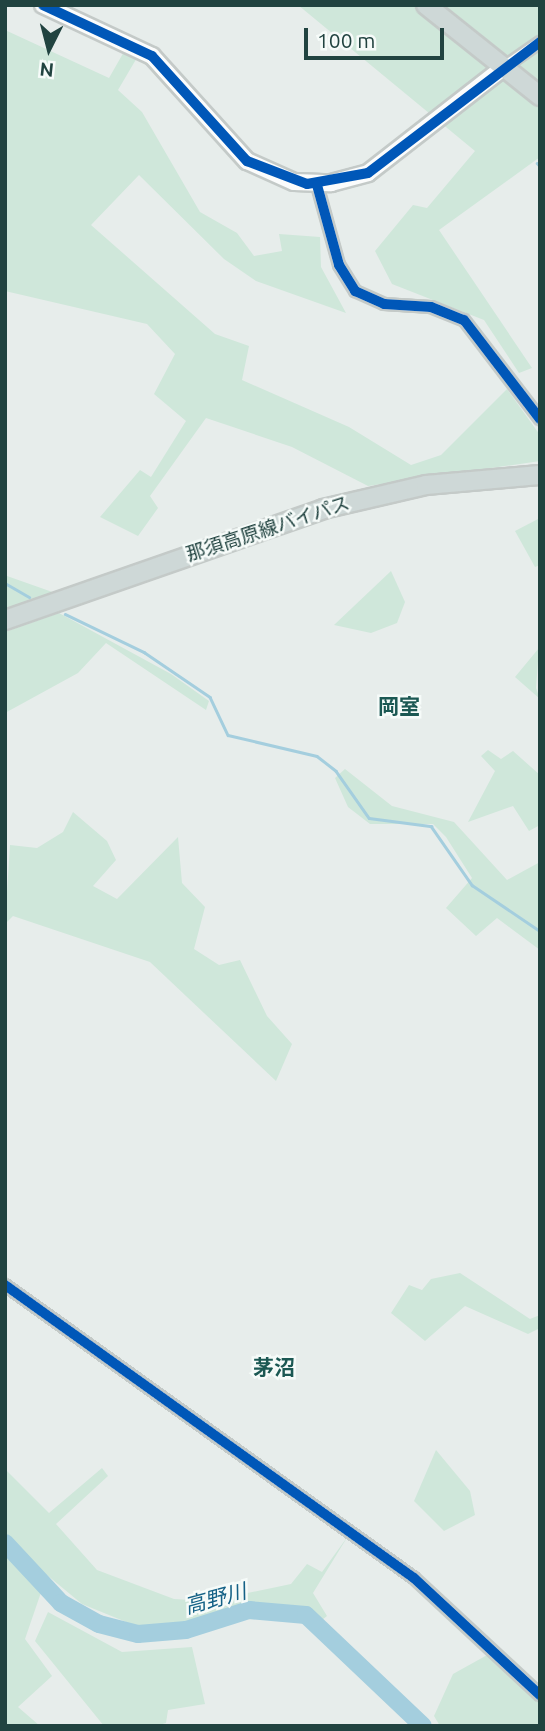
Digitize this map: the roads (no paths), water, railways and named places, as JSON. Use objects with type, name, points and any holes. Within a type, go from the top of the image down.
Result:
[{"type":"main road","points":[[426,5],[540,96]]},
{"type":"main road","name":"那須高原線バイパス","points":[[5,621],[323,509],[426,485],[540,475]]},
{"type":"street","points":[[43,5],[152,56],[257,168],[317,184],[368,173],[540,42]]},
{"type":"street","points":[[317,184],[339,265],[355,291],[384,304],[430,307],[464,320],[540,419]]},
{"type":"street","points":[[5,1285],[414,1578],[540,1695]]},
{"type":"waterway","points":[[537,163],[540,166]]},
{"type":"waterway","points":[[5,583],[29,597]]},
{"type":"waterway","points":[[65,614],[144,652],[210,697],[228,735],[317,756],[336,771],[369,818],[431,826],[472,885],[540,931]]},
{"type":"waterway","name":"高野川","points":[[5,1543],[61,1603],[99,1624],[138,1634],[186,1630],[249,1610],[306,1615],[423,1726]]},
{"type":"district","name":"岡室","points":[[399,706]]},
{"type":"district","name":"茅沼","points":[[274,1367]]}]
